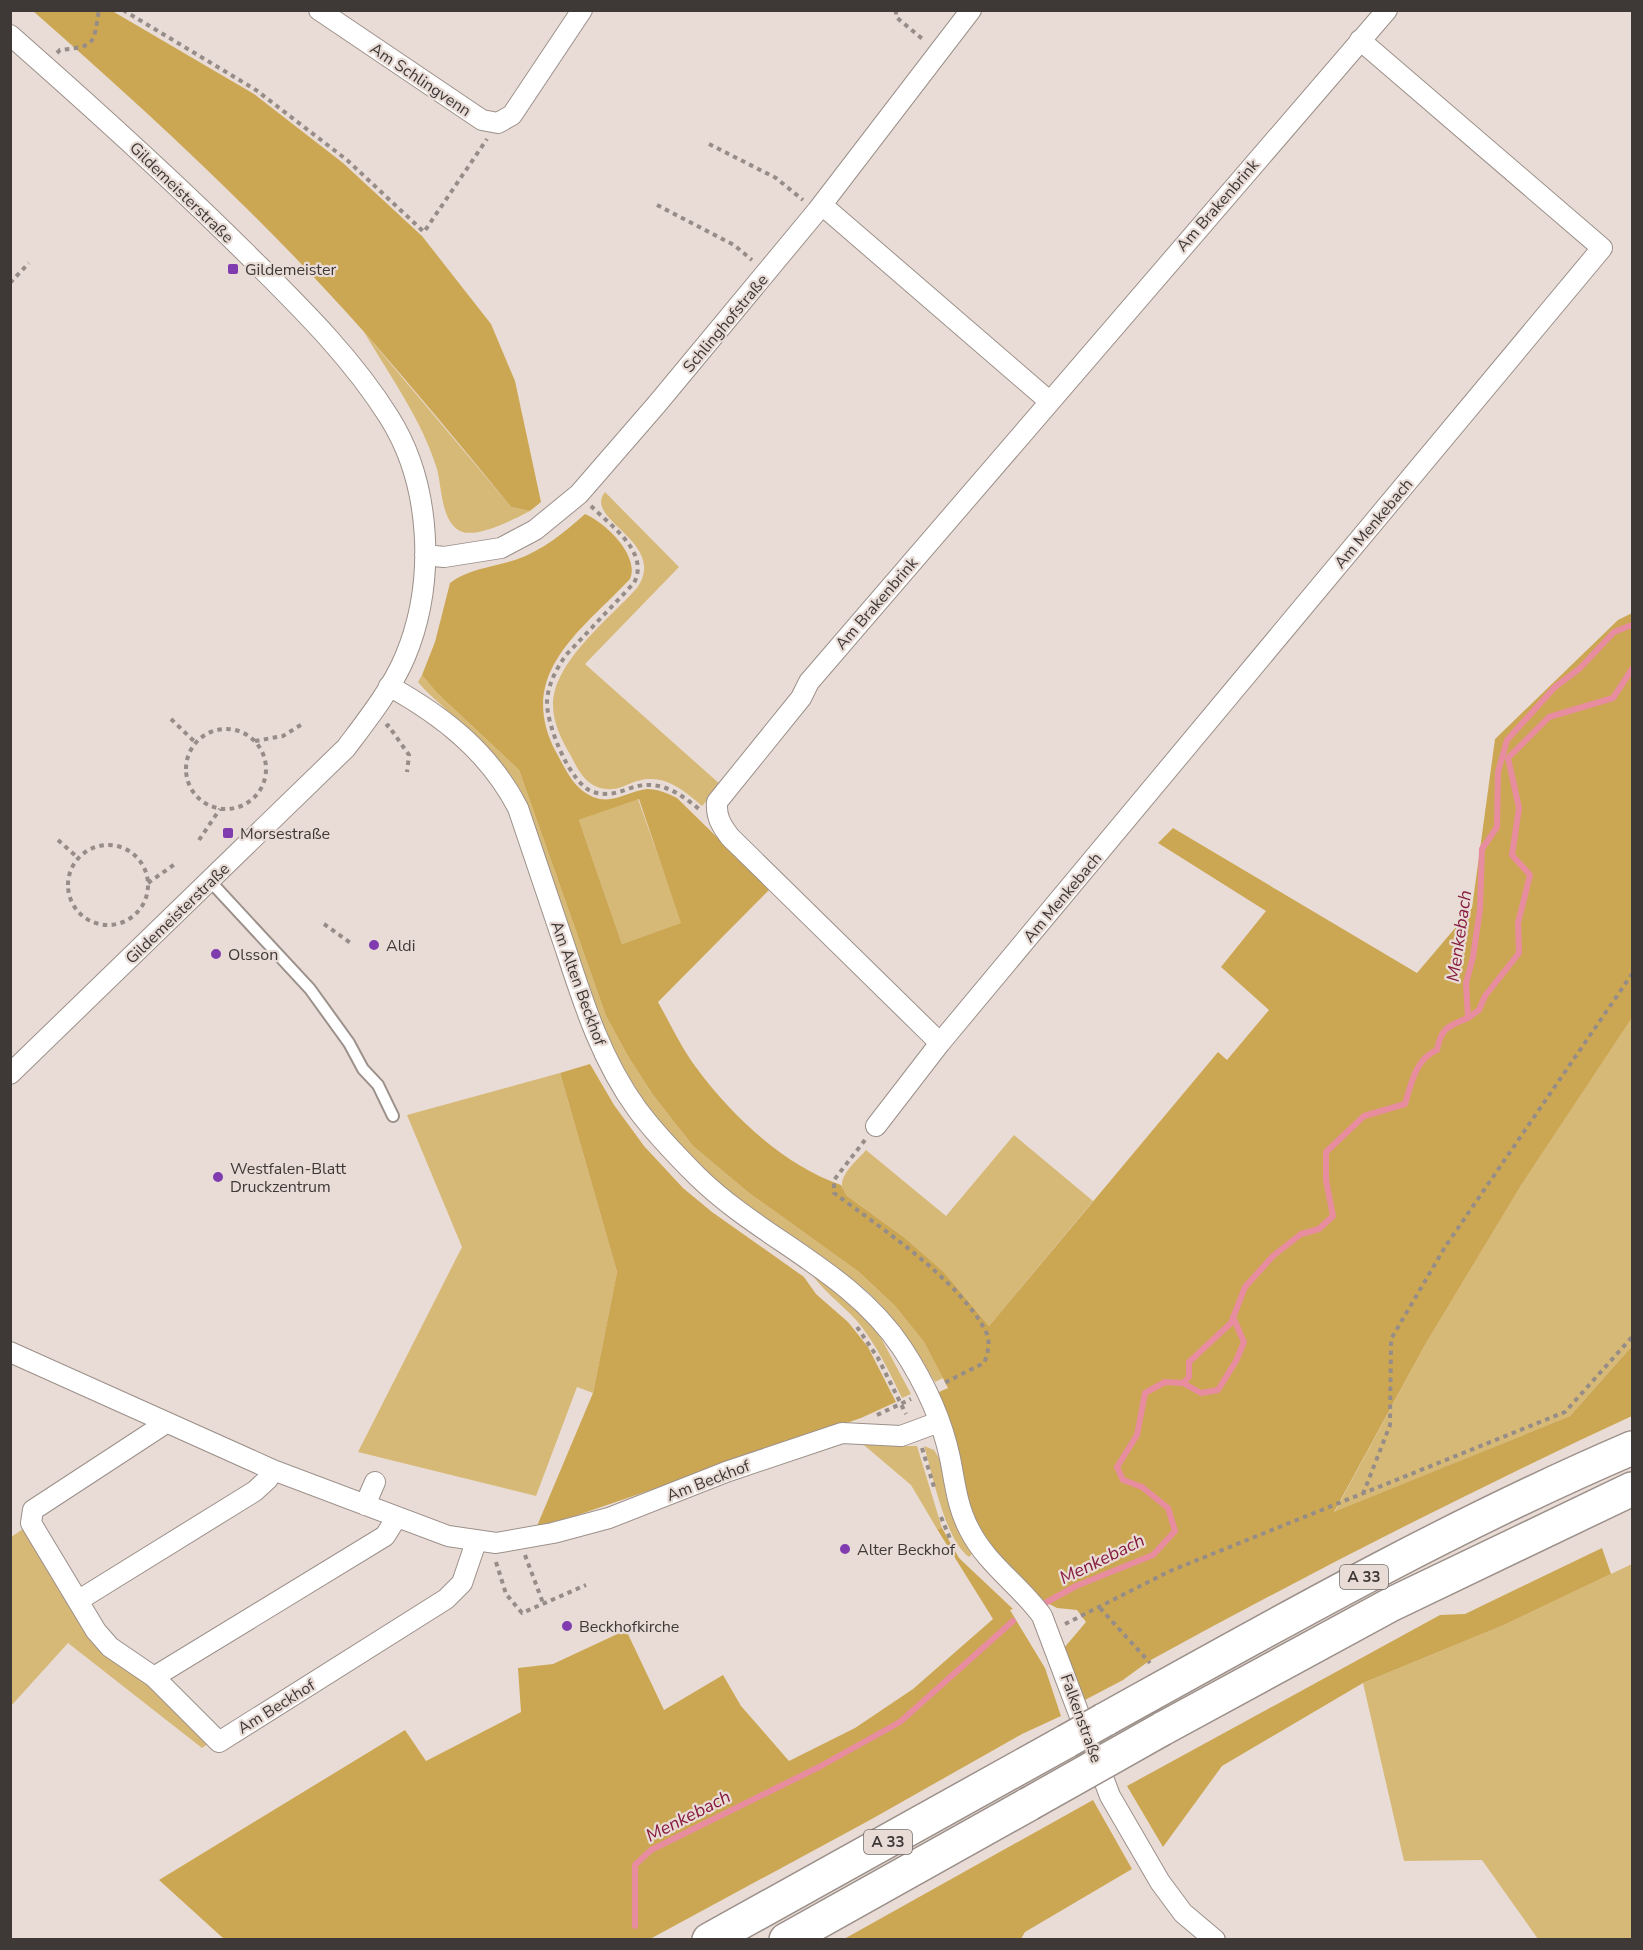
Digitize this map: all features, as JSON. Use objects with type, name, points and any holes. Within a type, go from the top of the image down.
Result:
[{"type":"highway","name":"A 33","points":[[708,1940],[1356,1581],[1555,1481],[1632,1448]]},
{"type":"highway","name":"A 33","points":[[786,1940],[1162,1729],[1392,1604],[1632,1489]]},
{"type":"street","name":"Am Schlingvenn","points":[[319,10],[482,120],[498,123]]},
{"type":"street","points":[[498,123],[512,115],[582,10]]},
{"type":"street","name":"Am Brakenbrink","points":[[717,813],[717,802],[723,792],[801,698],[809,682],[1387,10]]},
{"type":"street","name":"Schlinghofstraße","points":[[425,555],[444,557],[501,548],[535,530],[579,494],[820,208],[939,52],[966,12]]},
{"type":"street","name":"Gildemeisterstraße","points":[[10,35],[211,218],[298,305],[349,362],[390,419],[405,450],[421,506],[425,555],[415,627],[404,659],[364,725],[316,779],[10,1074]]},
{"type":"street","name":"Am Menkebach","points":[[876,1126],[940,1043],[1602,248],[1360,40]]},
{"type":"street","points":[[820,208],[1049,401]]},
{"type":"street","name":"Am Alten Beckhof","points":[[389,686],[434,713],[460,733],[492,766],[506,786],[518,808],[592,1026],[637,1108],[698,1177],[755,1222],[832,1274],[863,1302],[902,1347],[939,1422],[950,1458],[955,1494]]},
{"type":"street","points":[[717,813],[721,825],[730,837],[940,1043]]},
{"type":"street","name":"Am Beckhof","points":[[10,1353],[273,1470],[448,1536],[476,1542],[496,1543],[520,1540],[609,1518],[726,1472],[842,1432],[901,1436],[939,1422]]},
{"type":"street","name":"Am Beckhof","points":[[166,1423],[33,1510],[31,1523],[96,1631],[110,1647],[154,1677],[219,1742],[446,1599],[462,1583],[476,1542]]},
{"type":"street","points":[[79,1600],[255,1491],[268,1479],[273,1470]]},
{"type":"street","points":[[365,1505],[375,1482]]},
{"type":"street","name":"Falkenstraße","points":[[955,1494],[961,1512],[980,1550],[994,1567],[1031,1600],[1050,1632],[1110,1796],[1137,1844],[1183,1913],[1215,1940]]},
{"type":"street","points":[[154,1677],[385,1536],[397,1517]]},
{"type":"lane","points":[[210,881],[310,989],[349,1043],[363,1069],[378,1085],[393,1116]]},
{"type":"path","points":[[55,56],[60,50],[81,47],[92,42],[97,34],[99,10]]},
{"type":"path","points":[[123,10],[256,90],[347,160],[424,232],[498,123]]},
{"type":"path","points":[[896,10],[896,17],[939,52]]},
{"type":"path","points":[[709,144],[776,178],[820,208]]},
{"type":"path","points":[[657,205],[734,245],[767,272]]},
{"type":"path","points":[[10,283],[29,263]]},
{"type":"path","points":[[579,494],[636,552],[639,574],[634,583],[566,655],[557,668],[547,699],[547,713],[554,735],[574,776],[592,792],[614,795],[645,784],[659,785],[670,788],[702,811],[717,813]]},
{"type":"path","points":[[171,719],[196,743]]},
{"type":"path","points":[[255,741],[283,736],[304,723]]},
{"type":"path","points":[[364,725],[380,736],[388,725],[409,755],[407,772]]},
{"type":"path","points":[[225,729],[241,732],[255,741],[263,754],[266,770],[263,785],[255,798],[242,806],[220,808],[198,799],[189,786],[185,771],[188,756],[196,743],[209,733],[225,729]]},
{"type":"path","points":[[200,840],[220,808]]},
{"type":"path","points":[[58,840],[78,858]]},
{"type":"path","points":[[98,847],[121,847],[135,855],[144,868],[148,883],[146,899],[138,912],[117,924],[94,924],[76,909],[67,887],[70,872],[78,858],[98,847]]},
{"type":"path","points":[[148,883],[175,864]]},
{"type":"path","points":[[324,924],[352,944]]},
{"type":"path","points":[[1363,1494],[1390,1425],[1391,1339],[1445,1247],[1632,974]]},
{"type":"path","points":[[853,1322],[878,1358],[900,1404],[984,1363],[990,1349],[985,1329],[938,1275],[834,1193],[834,1180],[876,1126]]},
{"type":"path","points":[[1050,1632],[1170,1571],[1564,1412],[1632,1337]]},
{"type":"path","points":[[520,1540],[543,1604]]},
{"type":"path","points":[[496,1543],[495,1560],[506,1594],[522,1612],[586,1585]]},
{"type":"path","points":[[1100,1608],[1150,1663]]},
{"type":"shaded area","points":[[105,10],[114,12],[254,94],[343,163],[422,236],[491,324],[515,381],[541,502],[530,511],[511,507],[384,354],[286,248],[162,127],[33,11]]},
{"type":"shaded area","points":[[364,332],[511,507],[530,511],[495,527],[476,532],[467,533],[454,526],[449,520],[443,503],[437,469],[423,433]]},
{"type":"shaded area","points":[[605,492],[679,567],[585,664],[721,785],[702,806],[672,784],[656,779],[637,781],[614,789],[599,788],[584,778],[577,768],[556,725],[553,705],[562,673],[585,642],[637,588],[644,572],[642,558],[635,545],[605,512],[601,502]]},
{"type":"shaded area","points":[[585,514],[611,532],[619,541],[626,551],[632,570],[630,579],[574,636],[559,656],[548,677],[543,699],[545,724],[556,752],[575,784],[593,797],[614,799],[647,789],[677,798],[770,889],[658,1002],[695,1066],[742,1120],[799,1165],[841,1185],[846,1195],[905,1238],[944,1272],[989,1326],[1218,1052],[1227,1060],[1269,1010],[1221,967],[1266,911],[1158,843],[1173,828],[1417,973],[1472,908],[1495,739],[1618,620],[1632,613],[1632,1018],[1522,1184],[1425,1345],[1334,1512],[1570,1416],[1632,1346],[1632,1416],[1328,1565],[1149,1661],[1123,1680],[1083,1701],[1064,1648],[1086,1622],[1077,1610],[1057,1608],[1037,1598],[987,1544],[970,1510],[956,1440],[939,1392],[948,1388],[924,1342],[895,1306],[859,1272],[749,1193],[693,1146],[653,1095],[606,1016],[519,770],[437,693],[422,675],[435,642],[450,583],[473,571],[535,552]],"holes":[[[639,799],[681,923],[622,944],[579,820]]]},
{"type":"shaded area","points":[[422,675],[437,693],[519,770],[606,1016],[653,1095],[693,1146],[749,1193],[859,1272],[895,1306],[924,1342],[943,1378],[935,1382],[899,1327],[878,1302],[830,1262],[735,1196],[691,1158],[671,1137],[644,1101],[621,1063],[601,1022],[568,936],[526,806],[493,758],[418,682]]},
{"type":"shaded area","points":[[638,799],[682,923],[622,944],[579,820]]},
{"type":"shaded area","points":[[1632,1018],[1632,1346],[1570,1416],[1334,1513],[1425,1345],[1522,1184]]},
{"type":"shaded area","points":[[590,1064],[614,1105],[644,1146],[683,1188],[712,1212],[804,1277],[816,1294],[848,1322],[868,1347],[896,1402],[861,1418],[572,1517],[537,1526],[593,1393],[617,1272],[560,1073]]},
{"type":"shaded area","points":[[560,1073],[617,1272],[593,1393],[577,1387],[536,1496],[358,1452],[462,1247],[407,1115]]},
{"type":"shaded area","points":[[1014,1135],[1093,1201],[989,1326],[944,1272],[905,1238],[846,1195],[842,1183],[847,1171],[866,1150],[946,1216]]},
{"type":"shaded area","points":[[809,1270],[862,1313],[881,1338],[911,1394],[902,1398],[882,1358],[864,1330]]},
{"type":"shaded area","points":[[858,1440],[896,1446],[917,1446],[942,1528],[937,1529],[911,1485]]},
{"type":"shaded area","points":[[924,1446],[934,1450],[939,1458],[953,1515],[973,1553],[969,1557],[953,1537]]},
{"type":"shaded area","points":[[26,1527],[136,1670],[209,1743],[202,1748],[68,1643],[11,1706],[11,1537]]},
{"type":"shaded area","points":[[942,1528],[959,1558],[1013,1609],[1010,1610],[1045,1668],[1061,1716],[1022,1734],[870,1820],[650,1939],[224,1939],[159,1880],[405,1730],[426,1761],[521,1712],[518,1668],[553,1664],[626,1630],[664,1710],[723,1675],[741,1706],[789,1761],[855,1728],[913,1689],[993,1619],[937,1529]]},
{"type":"shaded area","points":[[1602,1548],[1611,1574],[1504,1625],[1363,1683],[1222,1766],[1163,1847],[1127,1786],[1440,1615],[1465,1614]]},
{"type":"shaded area","points":[[1632,1564],[1632,1939],[1538,1939],[1482,1860],[1404,1861],[1363,1683],[1504,1625]]},
{"type":"shaded area","points":[[1093,1800],[1132,1869],[1025,1932],[1021,1939],[844,1939]]},
{"type":"waterway","name":"Menkebach","points":[[1045,1603],[1076,1586],[1153,1555],[1175,1531],[1168,1508],[1142,1487],[1123,1480],[1117,1467],[1137,1435],[1145,1393],[1165,1382],[1183,1383],[1189,1377],[1189,1362],[1231,1323],[1245,1287],[1273,1256],[1301,1234],[1319,1229],[1333,1216],[1326,1180],[1326,1152],[1364,1116],[1405,1104],[1415,1072],[1424,1059],[1437,1050],[1443,1032],[1450,1026],[1468,1018],[1466,983],[1473,957],[1480,909],[1482,849],[1497,827],[1498,772],[1507,740],[1555,687],[1579,669],[1614,632],[1632,625]]},
{"type":"waterway","points":[[1468,1018],[1479,1010],[1485,996],[1519,953],[1518,923],[1530,875],[1512,855],[1519,808],[1508,758],[1549,717],[1613,698],[1632,669]]},
{"type":"waterway","points":[[1183,1383],[1201,1393],[1218,1390],[1236,1361],[1244,1342],[1233,1317]]},
{"type":"waterway","name":"Menkebach","points":[[635,1926],[635,1865],[651,1850],[819,1767],[900,1722],[1013,1621]]},
{"type":"place","name":"Gildemeister","points":[[233,269]]},
{"type":"place","name":"Morsestraße","points":[[228,833]]},
{"type":"place","name":"Aldi","points":[[374,945]]},
{"type":"place","name":"Olsson","points":[[216,954]]},
{"type":"place","name":"Westfalen-Blatt Druckzentrum","points":[[218,1177]]},
{"type":"place","name":"Alter Beckhof","points":[[845,1549]]},
{"type":"place","name":"Beckhofkirche","points":[[567,1626]]}]
